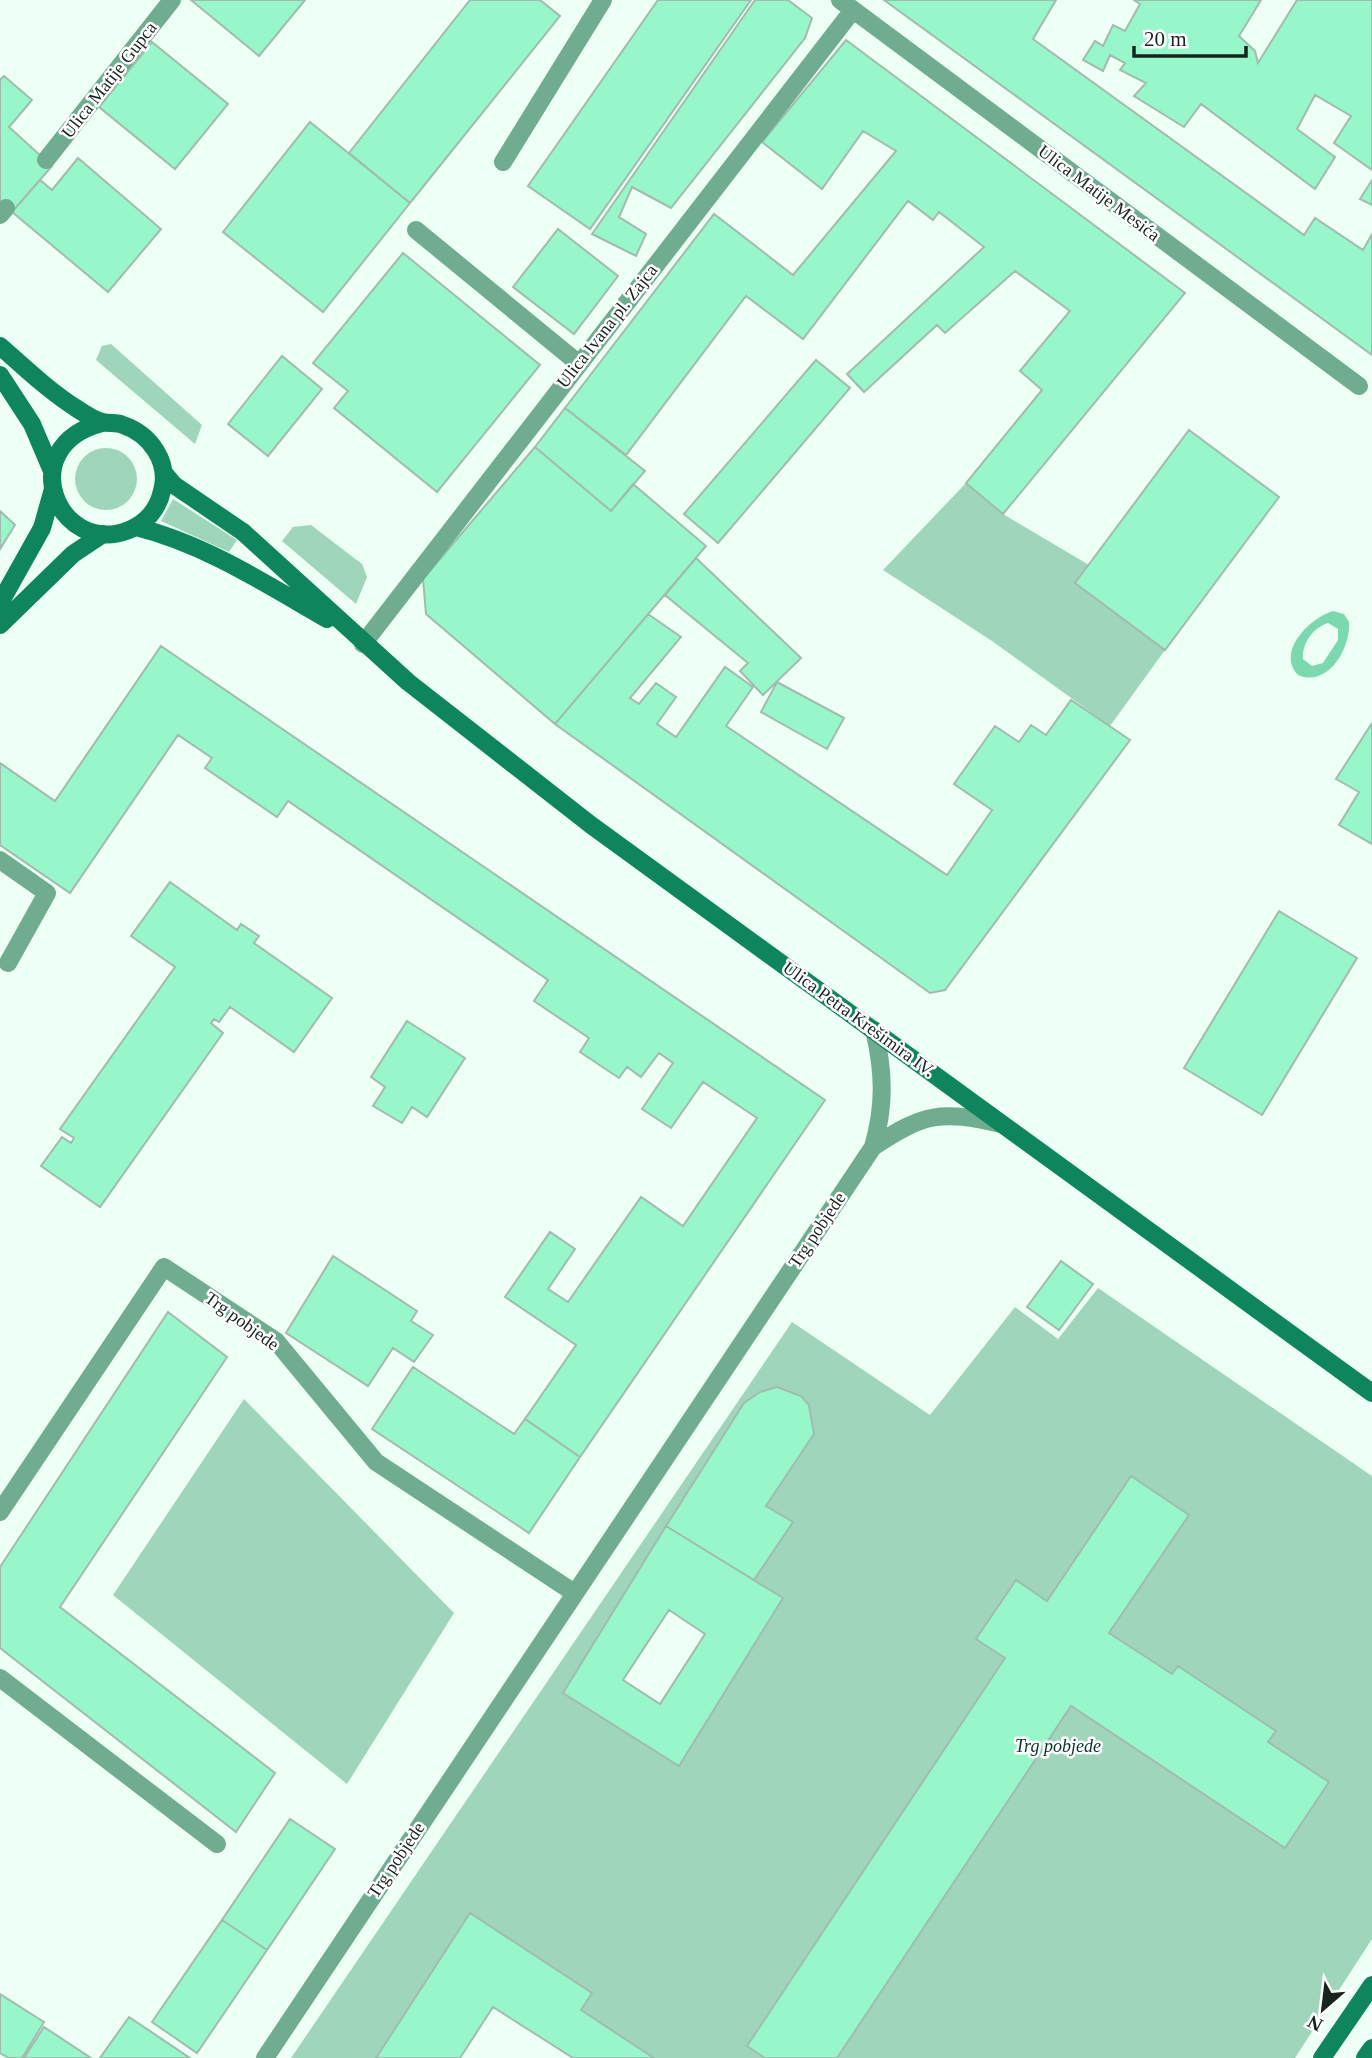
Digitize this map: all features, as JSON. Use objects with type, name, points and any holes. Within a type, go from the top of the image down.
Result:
[{"type":"main road","points":[[0,346],[58,395],[102,422]]},
{"type":"main road","points":[[0,375],[32,424],[52,480],[59,506],[70,520],[86,530],[103,534],[120,533],[136,527],[158,504],[164,473],[159,456],[150,441],[136,430],[120,423],[102,422],[84,427],[68,438],[57,453],[52,480],[42,528],[0,603]]},
{"type":"main road","name":"Ulica Petra Krešimira IV.","points":[[164,473],[174,485],[265,550],[358,639],[591,825],[1372,1393]]},
{"type":"main road","name":"Ulica Petra Krešimira IV.","points":[[136,527],[184,542],[246,572],[358,639]]},
{"type":"main road","points":[[0,625],[80,548],[103,534]]},
{"type":"main road","points":[[1322,2058],[1372,1985]]},
{"type":"main road","points":[[1365,2058],[1372,2048]]},
{"type":"street","name":"Ulica Matije Gupca","points":[[46,160],[172,0]]},
{"type":"street","points":[[503,162],[603,0]]},
{"type":"street","name":"Ulica Ivana pl. Zajca","points":[[358,639],[578,363],[846,5]]},
{"type":"street","name":"Ulica Matije Mesića","points":[[846,5],[1359,386]]},
{"type":"street","points":[[416,229],[578,363]]},
{"type":"street","points":[[0,860],[47,893],[8,962]]},
{"type":"street","name":"Trg pobjede","points":[[265,2058],[573,1592],[873,1147],[881,1117],[883,1089],[882,1064],[874,1030]]},
{"type":"street","name":"Trg pobjede","points":[[873,1147],[923,1118],[963,1115],[1003,1124]]},
{"type":"street","name":"Trg pobjede","points":[[0,1512],[164,1267],[276,1341],[376,1462],[573,1592]]},
{"type":"street","points":[[0,1678],[217,1844]]},
{"type":"green space","points":[[111,344],[202,425],[195,444],[96,360],[102,346]]},
{"type":"green space","points":[[100,448],[112,448],[128,457],[135,467],[135,491],[128,501],[112,510],[100,510],[89,505],[80,496],[75,485],[75,473],[80,462],[89,453]]},
{"type":"green space","points":[[966,483],[1003,514],[1089,565],[1076,583],[1165,650],[1110,726],[992,641],[883,570]]},
{"type":"green space","points":[[173,499],[237,540],[229,552],[161,521]]},
{"type":"green space","points":[[311,525],[362,564],[367,577],[356,604],[282,541],[293,527]]},
{"type":"green space","name":"Trg pobjede","points":[[1098,1288],[1372,1476],[1372,1939],[1295,2058],[654,2058],[581,2010],[592,1993],[471,1913],[376,2058],[291,2058],[792,1322],[930,1415],[1015,1307],[1058,1339]],"holes":[[[666,1526],[783,1598],[679,1766],[563,1693]]]},
{"type":"green space","points":[[244,1399],[454,1613],[347,1784],[113,1595]]},
{"type":"shaded area","points":[[1333,611],[1344,614],[1349,622],[1349,632],[1342,654],[1328,671],[1319,676],[1309,678],[1298,675],[1292,666],[1293,646],[1306,628]],"holes":[[[1328,623],[1338,629],[1338,640],[1323,663],[1312,666],[1303,659],[1307,642],[1318,628]]]},
{"type":"building","points":[[191,0],[305,0],[259,56]]},
{"type":"building","points":[[470,0],[540,0],[560,16],[410,203],[349,153]]},
{"type":"building","points":[[658,0],[751,0],[590,229],[528,186]]},
{"type":"building","points":[[755,0],[788,0],[812,18],[805,38],[671,208],[632,187],[619,217],[646,234],[636,256],[592,234]]},
{"type":"building","points":[[884,0],[1056,0],[1033,39],[1304,235],[1315,218],[1363,250],[1372,234],[1372,355]]},
{"type":"building","points":[[1134,0],[1261,0],[1239,36],[1255,51],[1258,63],[1297,0],[1372,0],[1372,170],[1334,143],[1351,116],[1315,95],[1297,129],[1335,157],[1315,189],[1201,104],[1184,127],[1134,96],[1146,83],[1120,70],[1125,63],[1110,55],[1103,71],[1083,60],[1095,41],[1103,46],[1113,25],[1125,31],[1140,4]]},
{"type":"building","points":[[846,40],[1185,293],[1003,514],[966,483],[1042,390],[1020,371],[1070,311],[1015,271],[945,333],[937,325],[864,392],[847,374],[984,247],[939,212],[933,220],[908,201],[803,339],[746,296],[626,455],[565,408],[714,214],[793,275],[896,151],[863,131],[822,189],[762,142]]},
{"type":"building","points":[[152,42],[228,104],[175,169],[99,107]]},
{"type":"building","points":[[4,76],[32,100],[9,127],[52,166],[12,212],[0,202],[0,80]]},
{"type":"building","points":[[310,122],[410,203],[323,312],[223,232]]},
{"type":"building","points":[[78,158],[161,229],[108,292],[12,212],[40,180],[52,190]]},
{"type":"building","points":[[1372,180],[1372,205],[1360,199]]},
{"type":"building","points":[[558,229],[618,276],[574,334],[513,287]]},
{"type":"building","points":[[403,253],[540,365],[437,492],[334,408],[348,391],[313,363]]},
{"type":"building","points":[[282,356],[322,389],[268,456],[228,424]]},
{"type":"building","points":[[816,360],[850,388],[718,543],[684,514]]},
{"type":"building","points":[[565,408],[645,471],[611,511],[535,447]]},
{"type":"building","points":[[1189,430],[1279,497],[1165,650],[1075,583]]},
{"type":"building","points":[[535,447],[611,511],[633,484],[706,546],[555,724],[426,614],[423,579]]},
{"type":"building","points":[[0,511],[15,525],[0,549]]},
{"type":"building","points":[[696,558],[801,658],[763,695],[740,671],[748,663],[665,595]]},
{"type":"building","points":[[648,614],[681,637],[630,698],[639,704],[656,683],[676,697],[657,724],[676,737],[725,667],[753,687],[726,726],[947,875],[992,810],[954,784],[995,726],[1019,742],[1031,725],[1046,735],[1071,700],[1130,740],[945,990],[930,993],[555,724]]},
{"type":"building","points":[[161,646],[825,1100],[580,1457],[525,1419],[576,1345],[505,1297],[550,1232],[575,1249],[548,1289],[568,1302],[641,1197],[683,1226],[757,1118],[703,1082],[671,1128],[642,1109],[673,1063],[659,1053],[641,1077],[627,1067],[619,1078],[580,1052],[589,1038],[534,1001],[548,980],[288,801],[277,817],[205,768],[212,758],[178,735],[70,893],[0,845],[0,763],[55,801]]},
{"type":"building","points":[[777,682],[844,718],[827,749],[761,712]]},
{"type":"building","points":[[1372,723],[1372,844],[1339,825],[1359,792],[1336,779]]},
{"type":"building","points":[[170,882],[237,930],[241,924],[259,936],[254,943],[332,998],[294,1052],[230,1007],[219,1022],[214,1019],[211,1023],[223,1033],[100,1207],[41,1166],[62,1137],[71,1143],[74,1138],[60,1129],[175,967],[131,936]]},
{"type":"building","points":[[1279,911],[1357,958],[1262,1115],[1184,1068]]},
{"type":"building","points":[[407,1021],[465,1058],[427,1117],[412,1107],[402,1123],[373,1106],[385,1087],[371,1077]]},
{"type":"building","points":[[333,1256],[417,1311],[411,1321],[433,1335],[414,1362],[393,1348],[368,1386],[286,1333]]},
{"type":"building","points":[[1061,1261],[1093,1284],[1059,1330],[1027,1307]]},
{"type":"building","points":[[168,1312],[227,1357],[60,1607],[275,1773],[236,1832],[0,1648],[0,1567]]},
{"type":"building","points":[[413,1367],[514,1434],[525,1419],[580,1457],[529,1533],[372,1429]]},
{"type":"building","points":[[777,1387],[801,1396],[809,1405],[814,1434],[766,1506],[793,1522],[754,1580],[666,1526],[744,1403],[760,1392]]},
{"type":"building","points":[[1131,1476],[1189,1515],[1109,1633],[1172,1674],[1178,1666],[1276,1731],[1268,1742],[1329,1782],[1285,1848],[1071,1706],[837,2058],[765,2058],[747,2046],[1005,1658],[976,1639],[1016,1580],[1047,1601]]},
{"type":"building","points":[[666,1526],[783,1598],[679,1766],[563,1693]],"holes":[[[669,1610],[705,1634],[660,1704],[623,1680]]]},
{"type":"building","points":[[290,1819],[335,1849],[267,1950],[222,1920]]},
{"type":"building","points":[[470,1913],[592,1993],[581,2010],[654,2058],[573,2058],[493,2007],[460,2058],[376,2058]]},
{"type":"building","points":[[222,1920],[267,1950],[197,2053],[152,2022]]},
{"type":"building","points":[[0,1994],[44,2022],[22,2058],[9,2058],[0,2053]]},
{"type":"building","points":[[129,2017],[190,2058],[100,2058]]},
{"type":"building","points":[[44,2027],[91,2058],[24,2058]]}]
